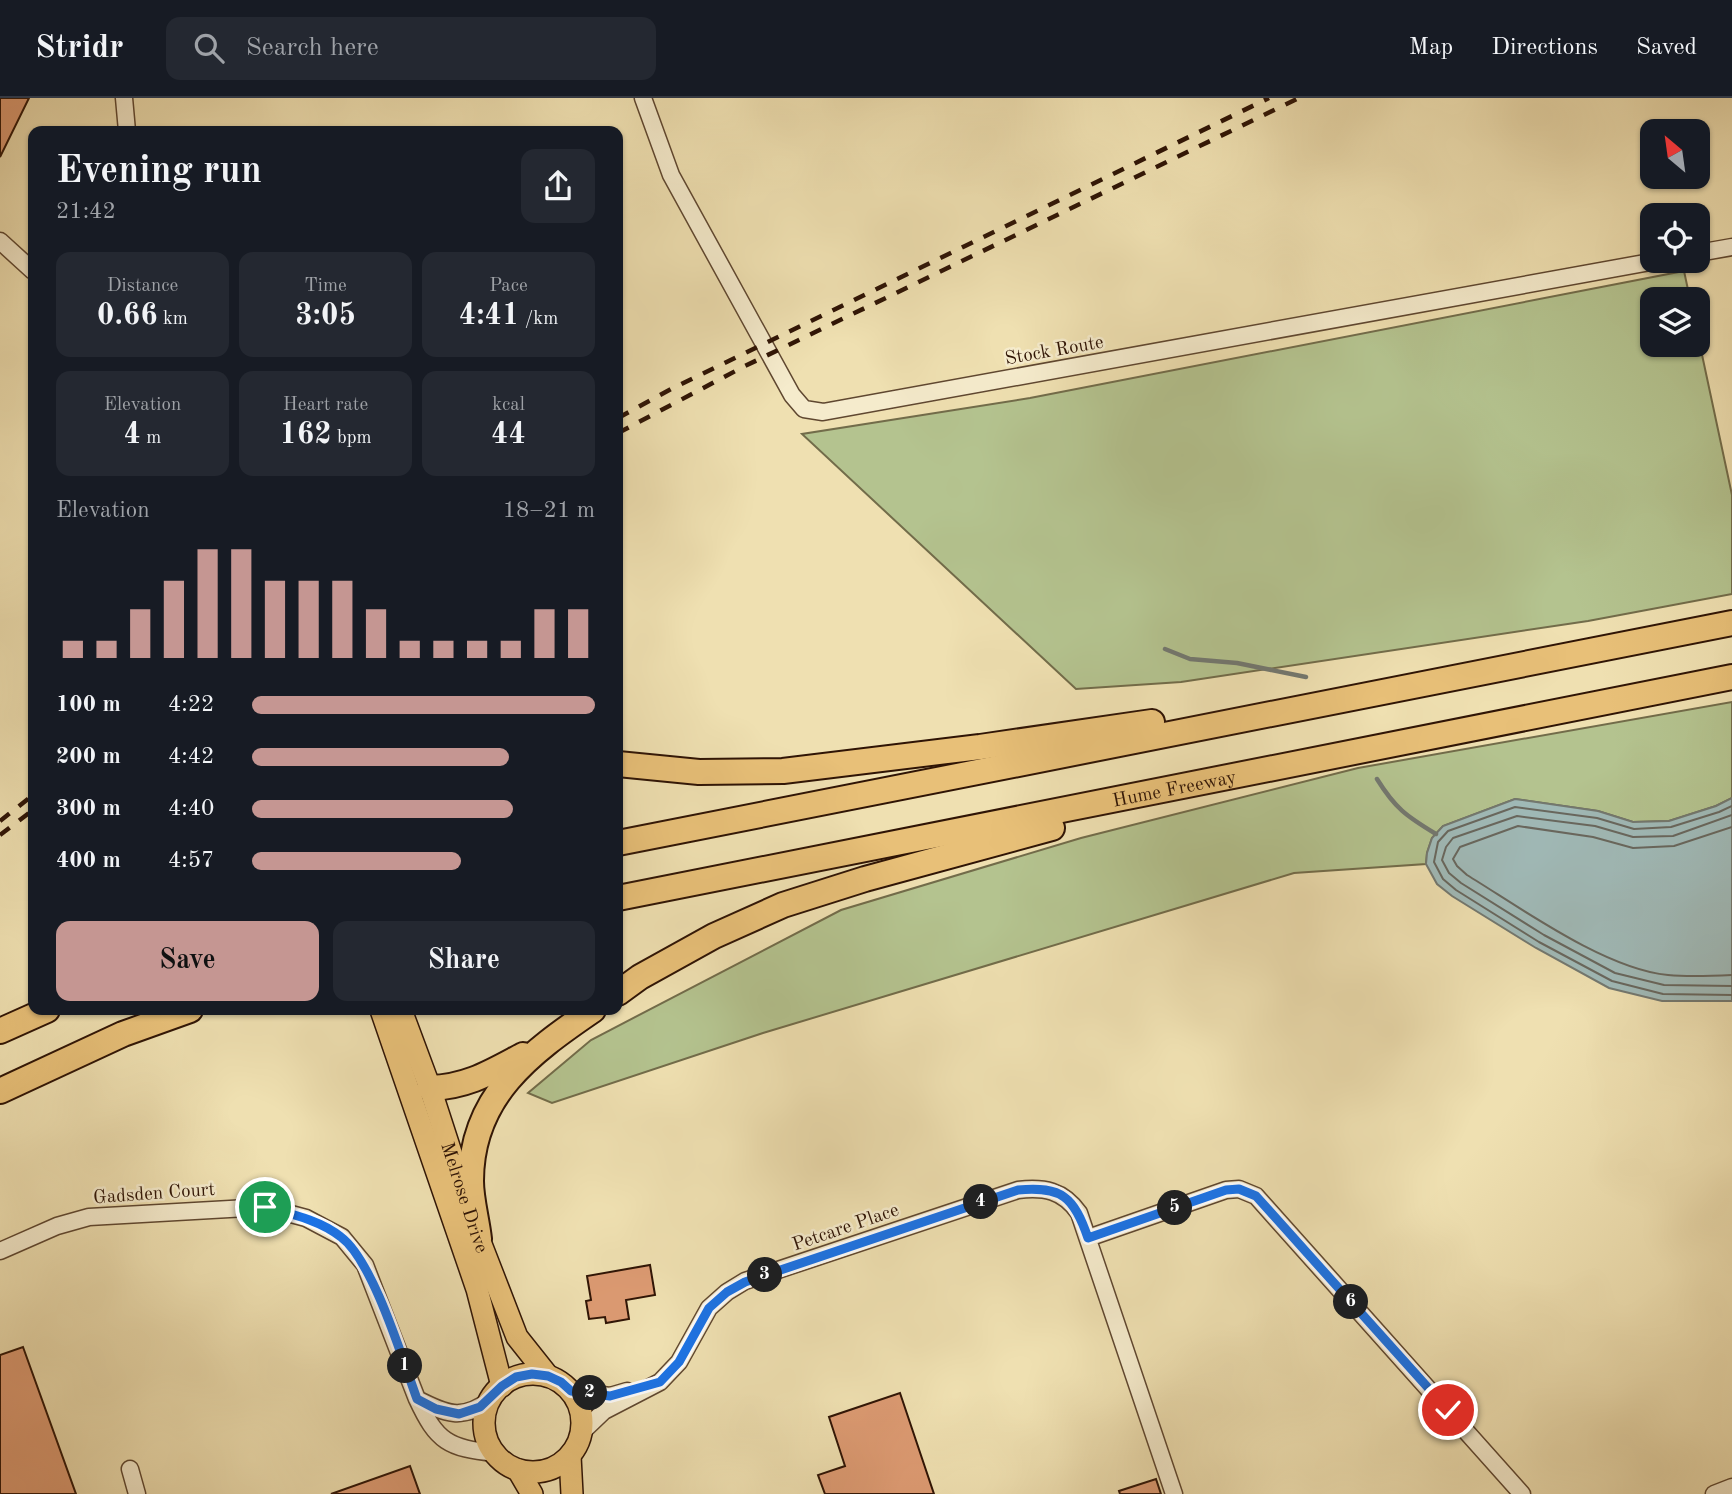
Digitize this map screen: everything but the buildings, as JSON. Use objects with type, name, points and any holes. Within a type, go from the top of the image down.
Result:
[{"type":"highway","points":[[623,842],[1732,623]]},
{"type":"highway","points":[[623,764],[699,772],[783,771],[980,747],[1463,677]]},
{"type":"highway","name":"Hume Freeway","points":[[623,897],[1732,677]]},
{"type":"highway","points":[[623,989],[714,936],[783,905],[865,879],[1061,826],[1103,803]]},
{"type":"highway","points":[[0,1031],[36,1015]]},
{"type":"highway","points":[[0,1091],[123,1034],[176,1015]]},
{"type":"highway","points":[[430,1088],[452,1087],[481,1077],[545,1043],[586,1015]]},
{"type":"highway","points":[[480,1239],[471,1183],[473,1147],[494,1098],[515,1070],[545,1043]]},
{"type":"main road","name":"Melrose Drive","points":[[383,1015],[477,1289],[496,1393]]},
{"type":"main road","name":"Melrose Drive","points":[[403,1015],[480,1239],[517,1337],[548,1376]]},
{"type":"main road","points":[[399,1062],[414,1080],[430,1088]]},
{"type":"main road","points":[[532,1374],[548,1376],[561,1382],[571,1391],[581,1411],[582,1433],[570,1456],[546,1471],[518,1470],[505,1463],[495,1453],[484,1427],[485,1413],[496,1393],[516,1377],[532,1374]]},
{"type":"main road","points":[[570,1456],[572,1494]]},
{"type":"main road","points":[[518,1470],[532,1494]]},
{"type":"street","points":[[124,98],[127,126]]},
{"type":"street","name":"Stock Route","points":[[643,98],[671,175],[779,373],[804,409],[823,412],[1640,264]]},
{"type":"street","points":[[0,234],[28,253]]},
{"type":"street","points":[[0,241],[28,266]]},
{"type":"street","points":[[1710,251],[1732,247]]},
{"type":"street","name":"Petcare Place","points":[[582,1433],[604,1411],[660,1382],[679,1362],[709,1308],[727,1292],[745,1282],[1018,1190],[1040,1188],[1060,1193],[1079,1213],[1088,1238]]},
{"type":"street","points":[[1174,1494],[1088,1238],[1226,1190],[1239,1189],[1256,1196],[1522,1494]]},
{"type":"street","name":"Gadsden Court","points":[[0,1251],[57,1226],[89,1217],[265,1207],[306,1218],[342,1237],[365,1265],[417,1399],[438,1436],[446,1442],[495,1453]]},
{"type":"street","points":[[571,1391],[610,1396],[660,1382]]},
{"type":"street","points":[[417,1399],[436,1409],[459,1414],[480,1407],[496,1393]]},
{"type":"street","points":[[130,1469],[137,1494]]},
{"type":"street","points":[[1714,1494],[1732,1488]]},
{"type":"green space","points":[[1684,273],[1687,287],[1640,287],[1640,357],[1702,357],[1732,495],[1732,594],[1588,621],[1181,682],[1076,689],[802,434],[1030,398]]},
{"type":"green space","points":[[1732,702],[1732,798],[1716,806],[1669,821],[1633,822],[1598,811],[1515,799],[1443,826],[1432,838],[1426,864],[1294,873],[763,1033],[552,1103],[528,1093],[591,1040],[841,910],[1081,838],[1358,768]]},
{"type":"water","points":[[1732,798],[1732,1001],[1662,1001],[1609,988],[1536,948],[1452,896],[1437,884],[1426,864],[1432,838],[1443,826],[1515,799],[1598,811],[1633,822],[1669,821]]},
{"type":"waterway","points":[[1165,649],[1190,659],[1237,663],[1306,677]]},
{"type":"waterway","points":[[1377,779],[1402,811],[1436,834]]},
{"type":"railway","points":[[623,415],[671,389],[1269,98]]},
{"type":"railway","points":[[623,430],[743,367],[1299,98]]},
{"type":"railway","points":[[0,821],[28,799]]},
{"type":"railway","points":[[0,835],[28,814]]},
{"type":"route","points":[[265,1207],[306,1218],[342,1237],[365,1265],[417,1399],[436,1409],[459,1414],[480,1407],[516,1377],[532,1374],[548,1376],[571,1391],[610,1396],[660,1382],[679,1362],[709,1308],[727,1292],[745,1282],[1018,1190],[1040,1188],[1060,1193],[1079,1213],[1088,1238],[1226,1190],[1239,1189],[1256,1196],[1448,1410]]}]
